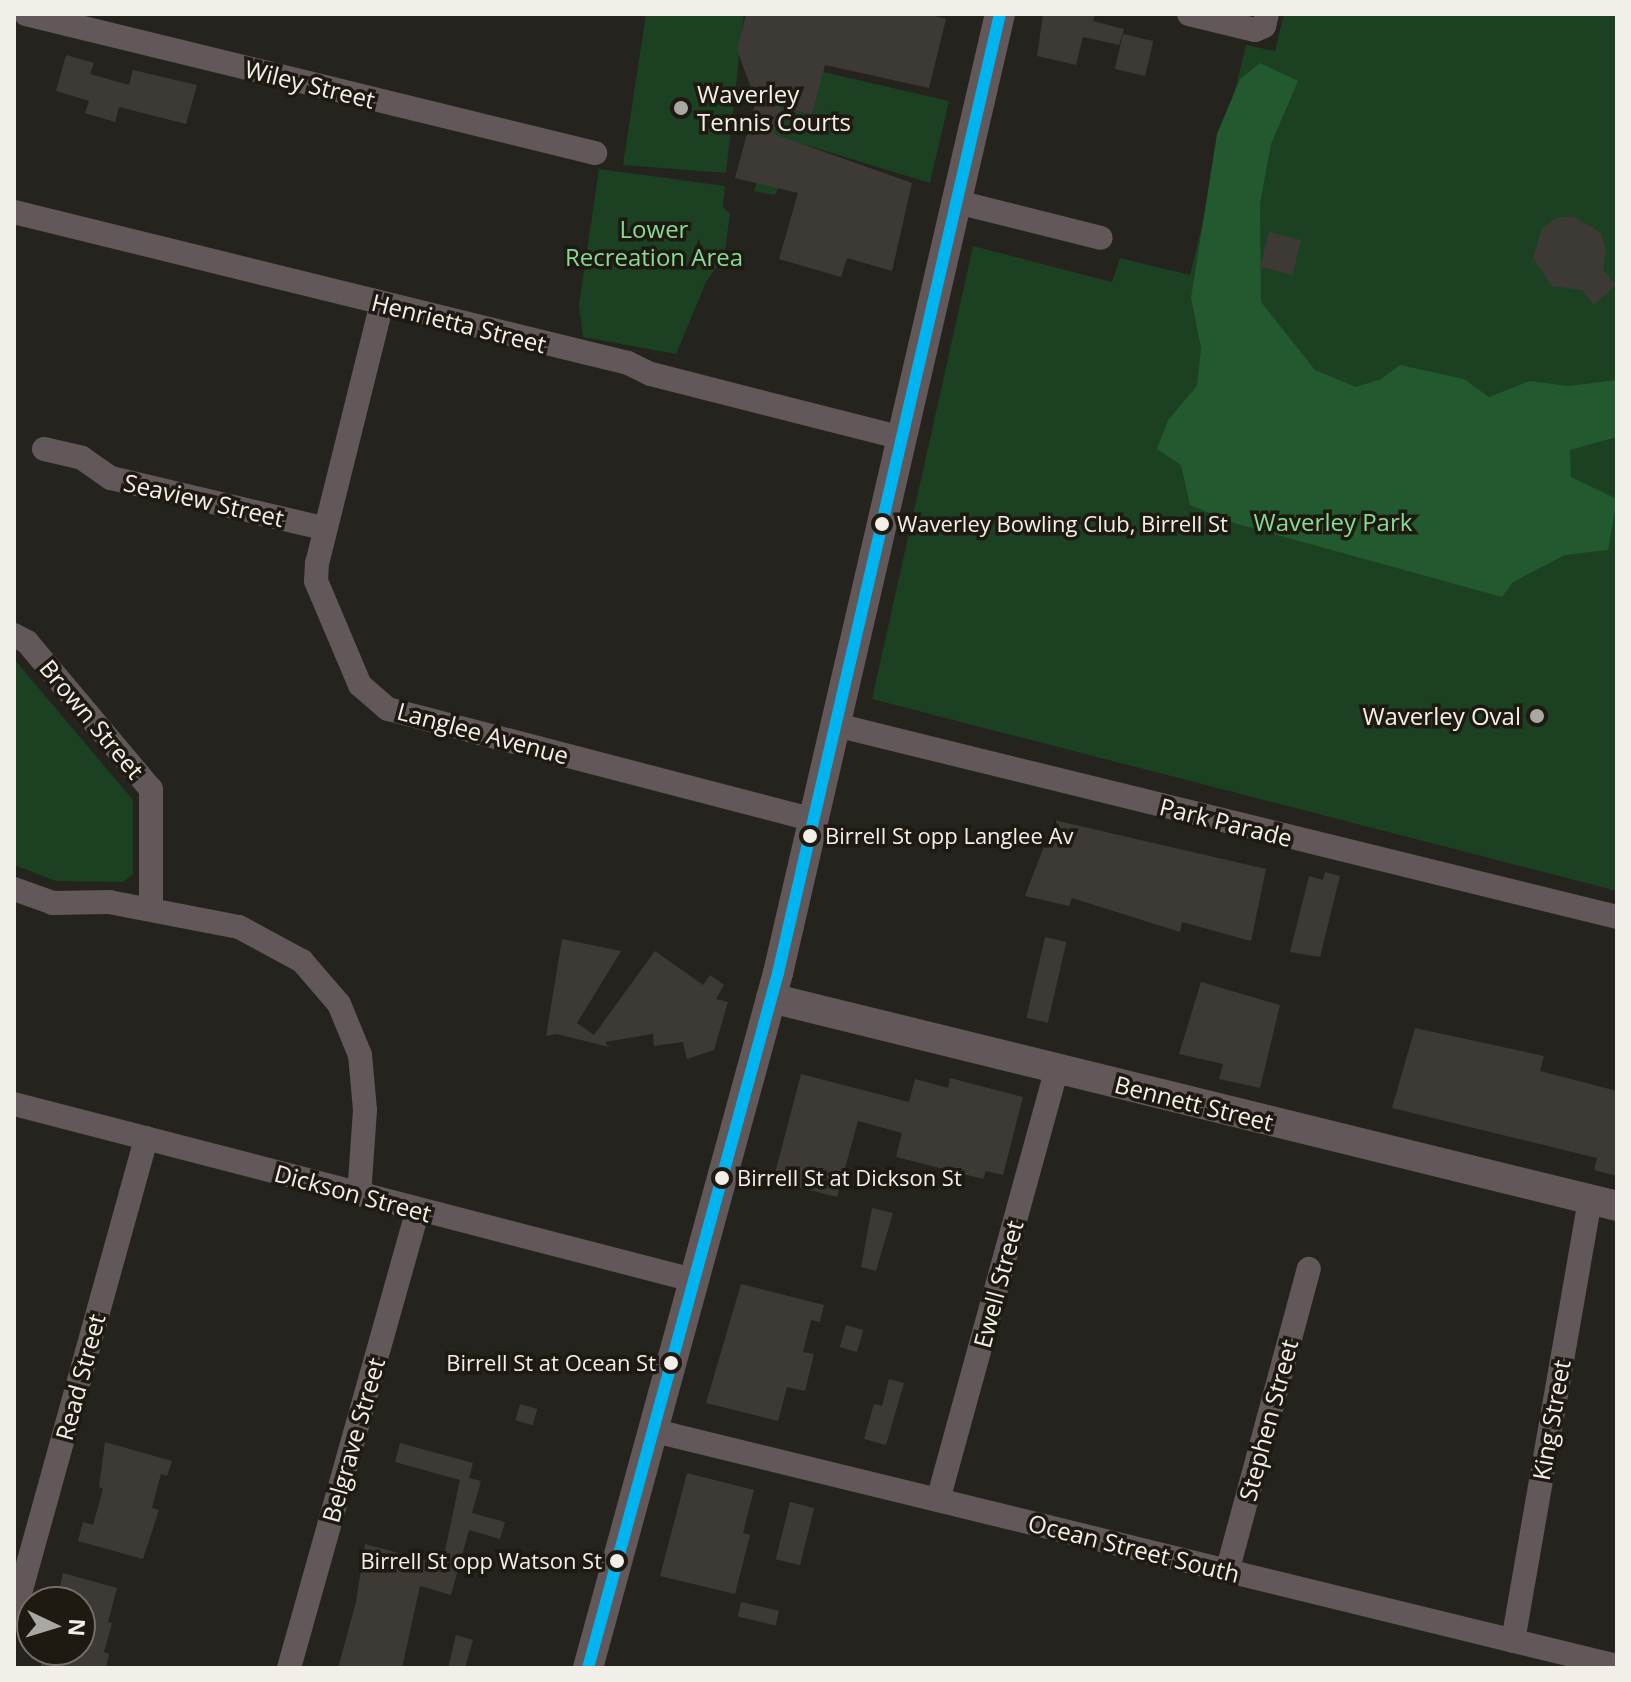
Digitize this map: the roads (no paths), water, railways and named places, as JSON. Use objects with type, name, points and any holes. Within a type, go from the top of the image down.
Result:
[{"type":"main road","points":[[588,1668],[771,998],[1000,14]]},
{"type":"main road","name":"Bennett Street","points":[[771,998],[1604,1202]]},
{"type":"street","name":"Wiley Street","points":[[26,14],[595,153]]},
{"type":"street","points":[[1189,14],[1264,22]]},
{"type":"street","points":[[957,202],[1101,238]]},
{"type":"street","name":"Henrietta Street","points":[[14,212],[382,303],[902,438]]},
{"type":"street","name":"Langlee Avenue","points":[[382,303],[323,528],[316,581],[360,685],[388,709],[813,820]]},
{"type":"street","name":"Seaview Street","points":[[44,449],[82,458],[111,478],[323,528]]},
{"type":"street","name":"Brown Street","points":[[14,635],[27,642],[151,789],[151,908]]},
{"type":"street","name":"Park Parade","points":[[836,725],[1617,917]]},
{"type":"street","points":[[14,889],[53,903],[151,908],[257,933],[293,953],[331,993],[355,1038],[363,1076],[359,1195]]},
{"type":"street","name":"Ewell Street","points":[[938,1500],[1057,1069]]},
{"type":"street","name":"Dickson Street","points":[[14,1104],[417,1212],[693,1280]]},
{"type":"street","name":"Read Street","points":[[14,1615],[146,1138]]},
{"type":"street","name":"King Street","points":[[1513,1641],[1604,1202]]},
{"type":"street","name":"Belgrave Street","points":[[289,1668],[417,1212]]},
{"type":"street","name":"Stephen Street","points":[[1227,1572],[1309,1269]]},
{"type":"street","name":"Ocean Street South","points":[[651,1430],[1617,1666]]},
{"type":"place","name":"Waverley Tennis Courts","points":[[681,108]]},
{"type":"place","name":"Waverley Bowling Club, Birrell St","points":[[882,524]]},
{"type":"place","name":"Waverley Oval","points":[[1537,716]]},
{"type":"place","name":"Birrell St opp Langlee Av","points":[[810,836]]},
{"type":"place","name":"Birrell St at Dickson St","points":[[722,1178]]},
{"type":"place","name":"Birrell St at Ocean St","points":[[671,1363]]},
{"type":"place","name":"Birrell St opp Watson St","points":[[617,1561]]},
{"type":"park label","name":"Lower Recreation Area","points":[[654,243]]},
{"type":"park label","name":"Waverley Park","points":[[1333,522]]}]
